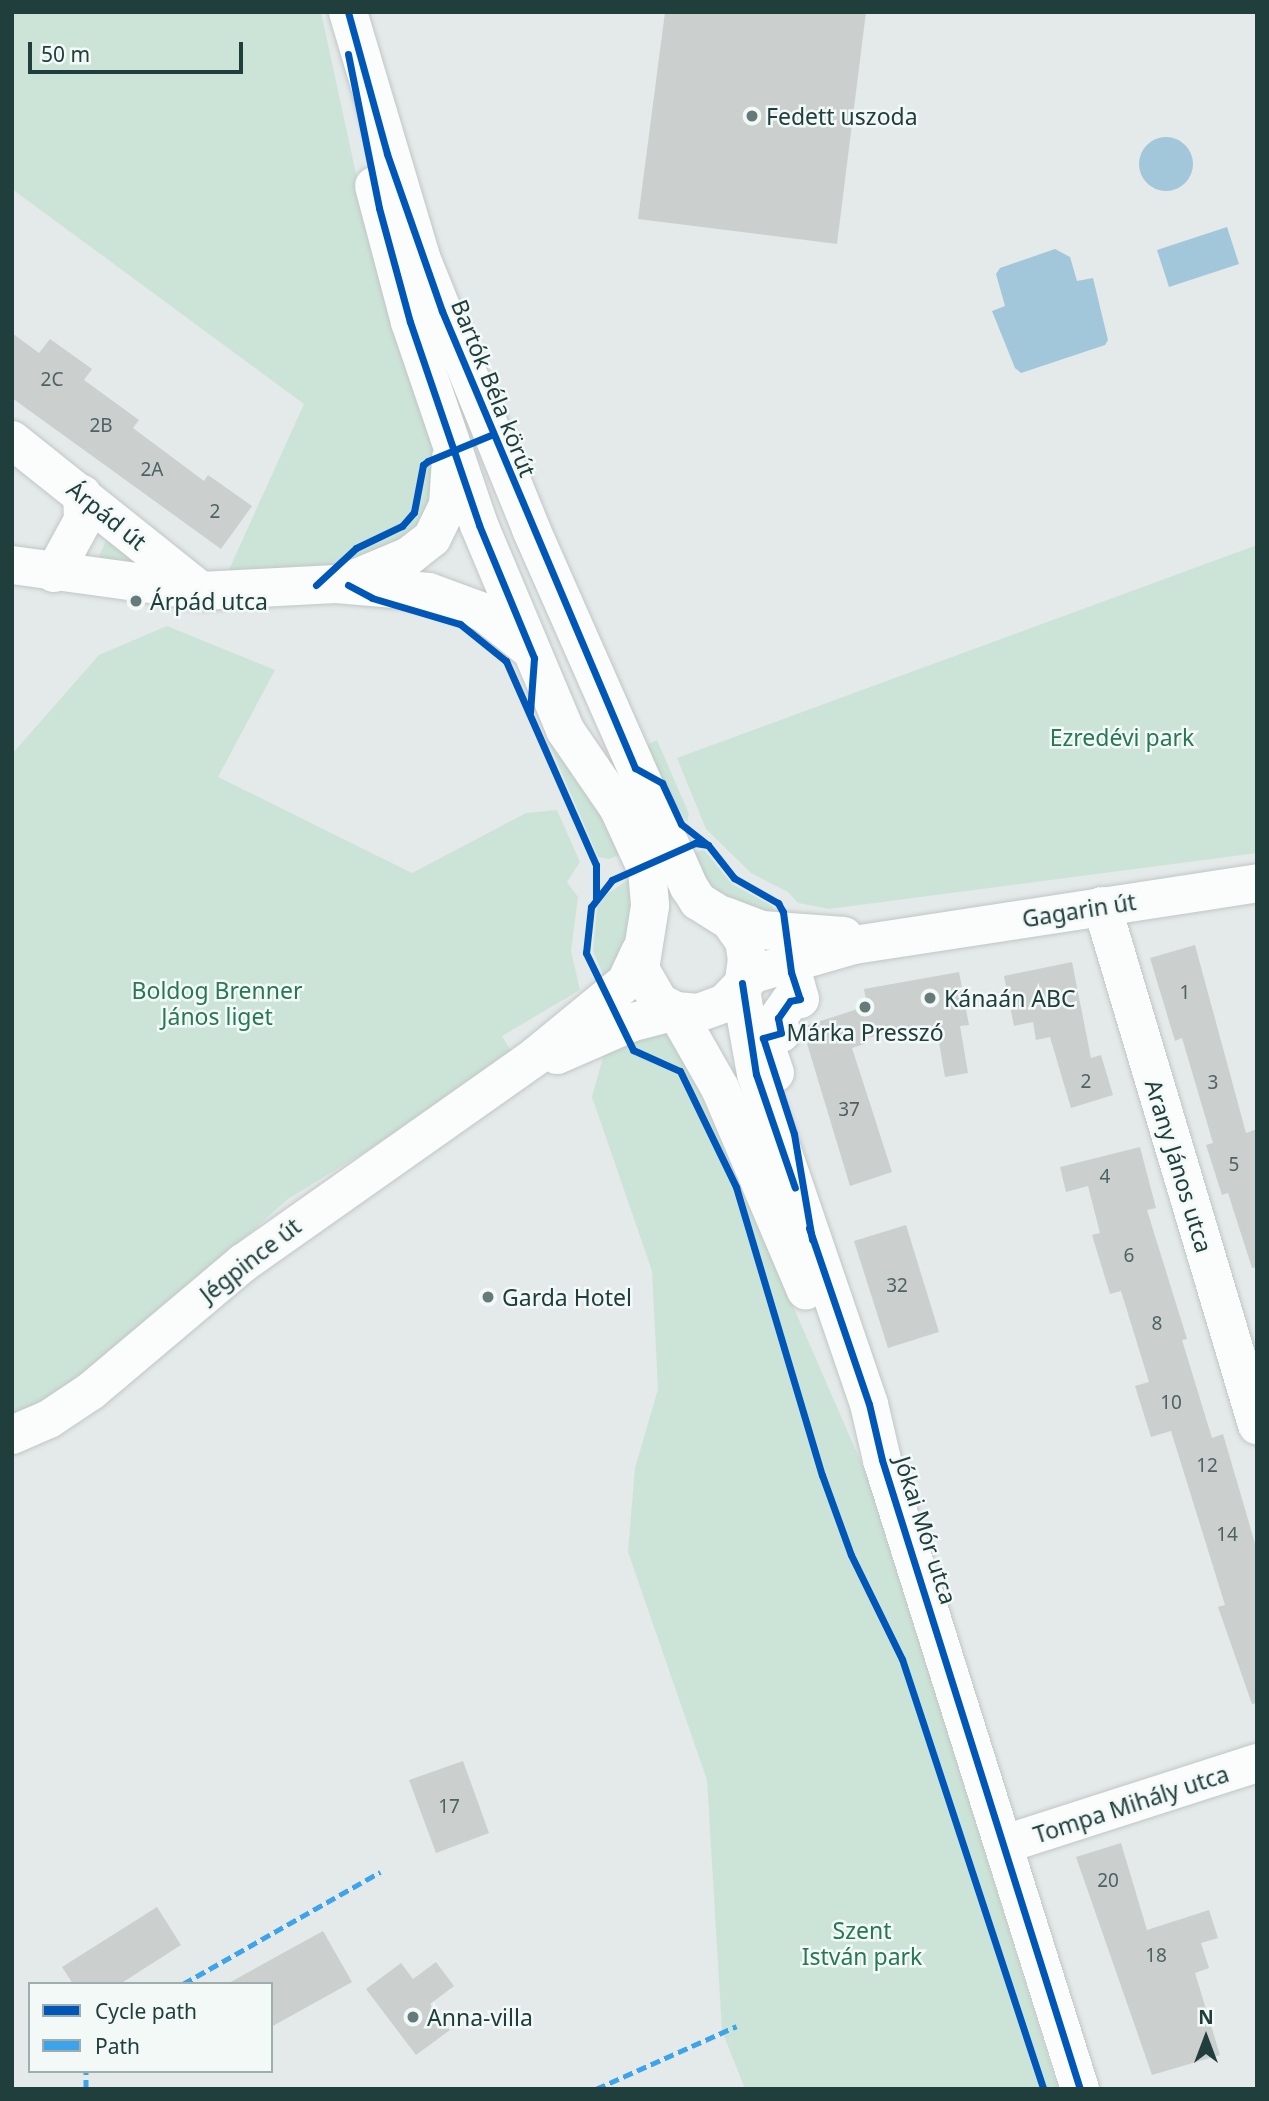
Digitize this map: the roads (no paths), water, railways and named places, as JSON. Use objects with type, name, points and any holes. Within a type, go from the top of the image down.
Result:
[{"type":"street","points":[[341,12],[388,244],[450,439],[487,544],[565,730],[618,807],[647,870],[651,897],[640,969],[649,990],[676,1011]]},
{"type":"street","name":"Bartók Béla körút","points":[[348,12],[422,260],[531,529],[689,887],[717,912],[746,948],[742,983]]},
{"type":"street","points":[[409,556],[432,538],[448,505],[450,439]]},
{"type":"street","name":"Árpád út","points":[[12,440],[201,591]]},
{"type":"street","points":[[54,573],[83,520],[82,494]]},
{"type":"street","points":[[335,584],[409,556],[487,544],[531,529]]},
{"type":"street","points":[[12,565],[54,573],[201,591],[335,584],[408,589],[452,597],[504,627],[534,658]]},
{"type":"street","name":"Gagarin út","points":[[676,1011],[698,1013],[715,1009],[742,983],[778,965],[902,936],[1257,883]]},
{"type":"street","name":"Arany János utca","points":[[1102,906],[1257,1425]]},
{"type":"street","points":[[643,943],[673,910],[717,912]]},
{"type":"street","name":"Gagarin út","points":[[717,912],[775,932],[902,936]]},
{"type":"street","name":"Jégpince út","points":[[12,1435],[49,1419],[91,1391],[243,1262],[491,1087],[616,992],[631,976],[643,943]]},
{"type":"street","points":[[793,978],[800,999],[790,1001],[778,1018],[781,1033],[763,1038],[794,1134],[812,1239]]},
{"type":"street","name":"Jókai Mór utca","points":[[742,983],[756,1074],[869,1404],[883,1460],[1080,2089]]},
{"type":"street","name":"Jégpince út","points":[[491,1087],[622,1026],[676,1011]]},
{"type":"street","name":"Jókai Mór utca","points":[[676,1011],[720,1088],[851,1397],[883,1460]]},
{"type":"street","name":"Tompa Mihály utca","points":[[1005,1843],[1257,1763]]},
{"type":"water","points":[[1166,137],[1185,145],[1193,164],[1185,183],[1166,191],[1147,183],[1139,164],[1147,145]]},
{"type":"water","points":[[1227,227],[1239,264],[1169,287],[1157,250]]},
{"type":"water","points":[[1055,249],[1070,257],[1077,281],[1093,278],[1108,340],[1105,345],[1021,373],[1015,368],[992,311],[1005,306],[996,274],[1000,268]]},
{"type":"place","name":"Fedett uszoda","points":[[752,116]]},
{"type":"place","name":"Árpád utca","points":[[136,601]]},
{"type":"place","name":"Kánaán ABC","points":[[930,998]]},
{"type":"place","name":"Márka Presszó","points":[[865,1007]]},
{"type":"place","name":"Garda Hotel","points":[[488,1297]]},
{"type":"place","name":"Anna-villa","points":[[413,2017]]},
{"type":"park label","name":"Ezredévi park","points":[[1122,737]]},
{"type":"park label","name":"Boldog Brenner János liget","points":[[217,1003]]},
{"type":"park label","name":"Szent István park","points":[[862,1943]]}]
